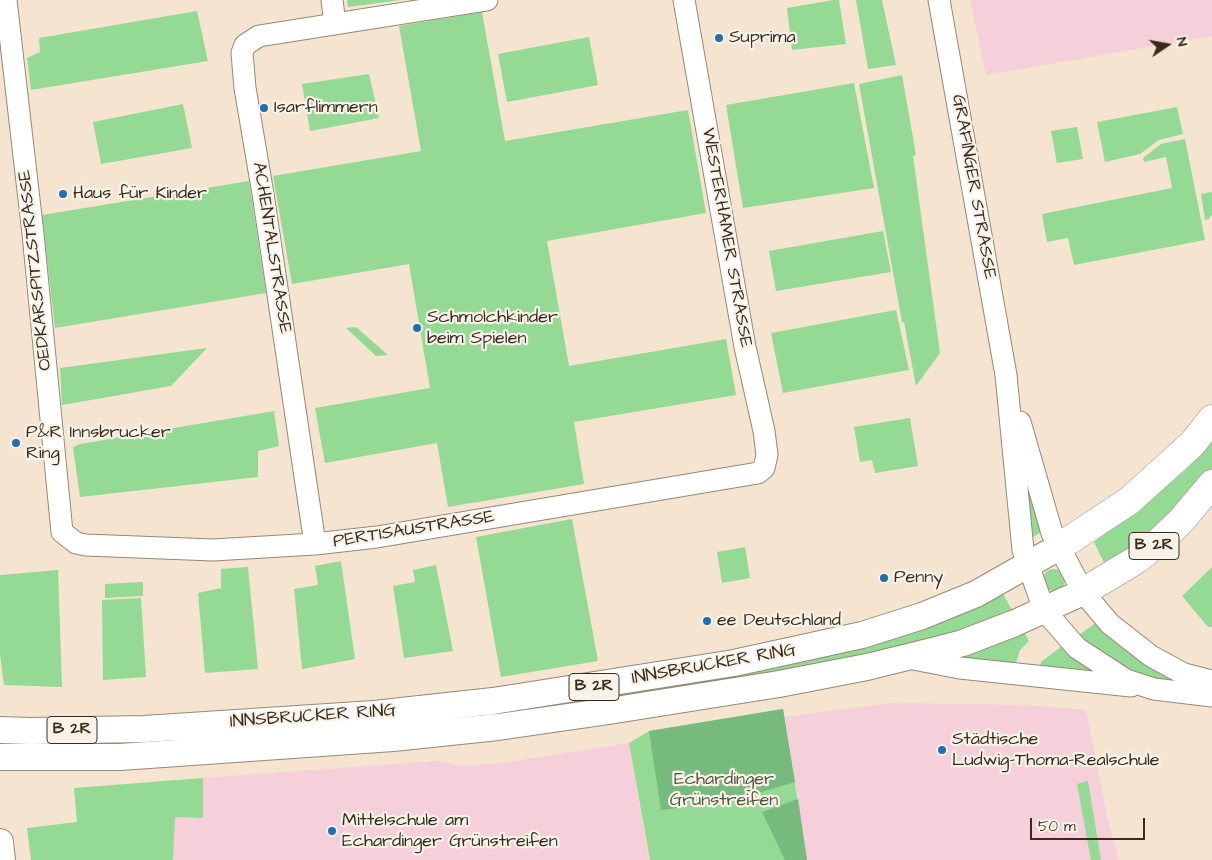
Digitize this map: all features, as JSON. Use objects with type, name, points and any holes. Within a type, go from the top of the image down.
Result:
[{"type":"highway","name":"INNSBRUCKER RING","points":[[1059,547],[1129,501],[1192,444],[1212,419]]},
{"type":"highway","name":"INNSBRUCKER RING","points":[[1083,592],[1136,560],[1160,541],[1180,522],[1212,484]]},
{"type":"main road","name":"INNSBRUCKER RING","points":[[0,730],[144,729],[374,714],[493,701],[734,663],[862,635],[922,616],[976,594],[1059,547]]},
{"type":"main road","name":"INNSBRUCKER RING","points":[[0,757],[120,758],[393,738],[498,727],[779,684],[906,657],[962,643],[1083,592]]},
{"type":"main road","points":[[0,842],[2,860]]},
{"type":"street","name":"OEDKARSPITZSTRASSE","points":[[6,0],[5,36],[33,234],[59,522],[62,532],[68,538]]},
{"type":"street","points":[[332,0],[335,24]]},
{"type":"street","name":"ACHENTALSTRASSE","points":[[315,544],[264,194],[241,62],[245,45],[259,36],[486,0]]},
{"type":"street","name":"WESTERHAMER STRASSE","points":[[684,0],[745,347],[764,431],[767,455],[764,468],[758,473]]},
{"type":"street","name":"GRAFINGER STRASSE","points":[[939,0],[1006,375],[1017,500],[1027,566],[1044,610],[1076,648],[1126,680],[1154,689]]},
{"type":"street","name":"GRAFINGER STRASSE","points":[[1006,375],[1052,533],[1083,592],[1110,624],[1151,656],[1184,674],[1212,681]]},
{"type":"street","name":"PERTISAUSTRASSE","points":[[68,538],[76,543],[86,545],[213,550],[315,544],[377,537],[758,473]]},
{"type":"street","points":[[906,657],[960,668],[1212,696]]},
{"type":"shaded area","points":[[970,0],[1212,0],[1212,36],[986,75]]},
{"type":"shaded area","name":"Städtische Ludwig-Thoma-Realschule","points":[[891,703],[1025,705],[1086,710],[1107,816],[1119,860],[807,860],[785,717]]},
{"type":"shaded area","points":[[629,743],[649,860],[173,860],[175,817],[203,817],[203,778],[437,761],[462,766],[502,763]]},
{"type":"green space","points":[[347,0],[401,0],[348,7]]},
{"type":"green space","points":[[839,0],[846,44],[792,50],[787,8]]},
{"type":"green space","points":[[856,0],[882,0],[896,65],[868,69]]},
{"type":"green space","points":[[197,11],[208,61],[31,90],[27,58],[40,52],[39,38]]},
{"type":"green space","points":[[482,12],[505,141],[688,110],[706,213],[547,241],[569,366],[726,339],[736,395],[574,422],[584,484],[448,507],[437,443],[325,463],[315,408],[430,388],[409,264],[292,284],[273,176],[421,151],[399,26]]},
{"type":"green space","points":[[589,37],[598,85],[507,102],[498,54]]},
{"type":"green space","points":[[369,74],[379,118],[310,131],[302,84]]},
{"type":"green space","points":[[902,75],[916,155],[913,156],[940,353],[916,386],[904,322],[902,322],[859,84]]},
{"type":"green space","points":[[854,83],[874,188],[743,208],[726,105]]},
{"type":"green space","points":[[183,104],[192,148],[101,164],[93,122]]},
{"type":"green space","points":[[1177,107],[1183,134],[1159,140],[1140,154],[1105,162],[1097,122]]},
{"type":"green space","points":[[1077,127],[1083,159],[1057,163],[1051,131]]},
{"type":"green space","points":[[1185,139],[1205,240],[1074,265],[1068,238],[1047,242],[1042,214],[1172,188],[1166,157],[1144,162],[1143,158],[1161,144]]},
{"type":"green space","points":[[249,181],[266,293],[55,328],[42,215]]},
{"type":"green space","points":[[1212,192],[1212,214],[1209,219],[1205,220],[1201,194]]},
{"type":"green space","points":[[883,231],[891,272],[776,291],[769,251]]},
{"type":"green space","points":[[896,310],[909,370],[783,393],[771,333]]},
{"type":"green space","points":[[356,327],[388,355],[376,356],[346,328]]},
{"type":"green space","points":[[207,348],[171,386],[62,405],[60,368]]},
{"type":"green space","points":[[274,411],[279,446],[258,451],[258,477],[80,497],[73,447],[80,444]]},
{"type":"green space","points":[[910,418],[918,466],[875,473],[872,460],[860,462],[854,427]]},
{"type":"green space","points":[[1212,440],[1212,468],[1187,500],[1158,528],[1106,567],[1094,542],[1151,500],[1189,467]]},
{"type":"green space","points":[[1021,460],[1045,530],[1033,537]]},
{"type":"green space","points":[[572,519],[598,661],[501,677],[476,537]]},
{"type":"green space","points":[[745,547],[750,578],[722,583],[717,552]]},
{"type":"green space","points":[[341,561],[355,659],[302,669],[294,589],[318,585],[315,566]]},
{"type":"green space","points":[[436,565],[453,651],[404,658],[393,586],[415,582],[413,570]]},
{"type":"green space","points":[[248,567],[258,669],[205,673],[198,593],[221,588],[221,569]]},
{"type":"green space","points":[[1212,567],[1212,627],[1208,627],[1182,596]]},
{"type":"green space","points":[[1054,569],[1062,572],[1065,580],[1062,588],[1054,591],[1046,588],[1043,580],[1046,572]]},
{"type":"green space","points":[[58,570],[62,687],[4,685],[0,654],[0,575]]},
{"type":"green space","points":[[143,582],[143,596],[105,598],[105,584]]},
{"type":"green space","points":[[1003,594],[1013,612],[926,642],[840,662],[539,711],[122,747],[33,748],[31,742],[352,725],[970,609]]},
{"type":"green space","points":[[141,598],[146,677],[103,680],[102,600]]},
{"type":"green space","points":[[1097,622],[1178,683],[1173,686],[1140,675],[1088,644],[1079,635]]},
{"type":"green space","points":[[1024,632],[1029,641],[1020,650],[1014,669],[953,659]]},
{"type":"green space","points":[[1062,646],[1104,676],[1039,672],[1041,662]]},
{"type":"green space","name":"Echardinger Grünstreifen","points":[[783,709],[807,860],[650,860],[629,743],[649,731]]},
{"type":"green space","points":[[783,709],[795,782],[755,794],[688,799],[678,808],[661,810],[649,731]]},
{"type":"green space","points":[[203,778],[203,818],[175,817],[173,860],[31,860],[27,828],[77,822],[74,788]]},
{"type":"green space","points":[[1088,781],[1101,860],[1091,860],[1077,784]]},
{"type":"green space","points":[[798,799],[807,860],[785,860],[762,812]]},
{"type":"place","name":"Suprima","points":[[719,38]]},
{"type":"place","name":"Isarflimmern","points":[[264,108]]},
{"type":"place","name":"Haus für Kinder","points":[[63,194]]},
{"type":"place","name":"Schmolchkinder beim Spielen","points":[[417,328]]},
{"type":"place","name":"P&R Innsbrucker Ring","points":[[16,443]]},
{"type":"place","name":"Penny","points":[[884,578]]},
{"type":"place","name":"ee Deutschland","points":[[707,621]]},
{"type":"place","name":"Städtische Ludwig-Thoma-Realschule","points":[[942,750]]},
{"type":"place","name":"Mittelschule am Echardinger Grünstreifen","points":[[332,831]]}]
